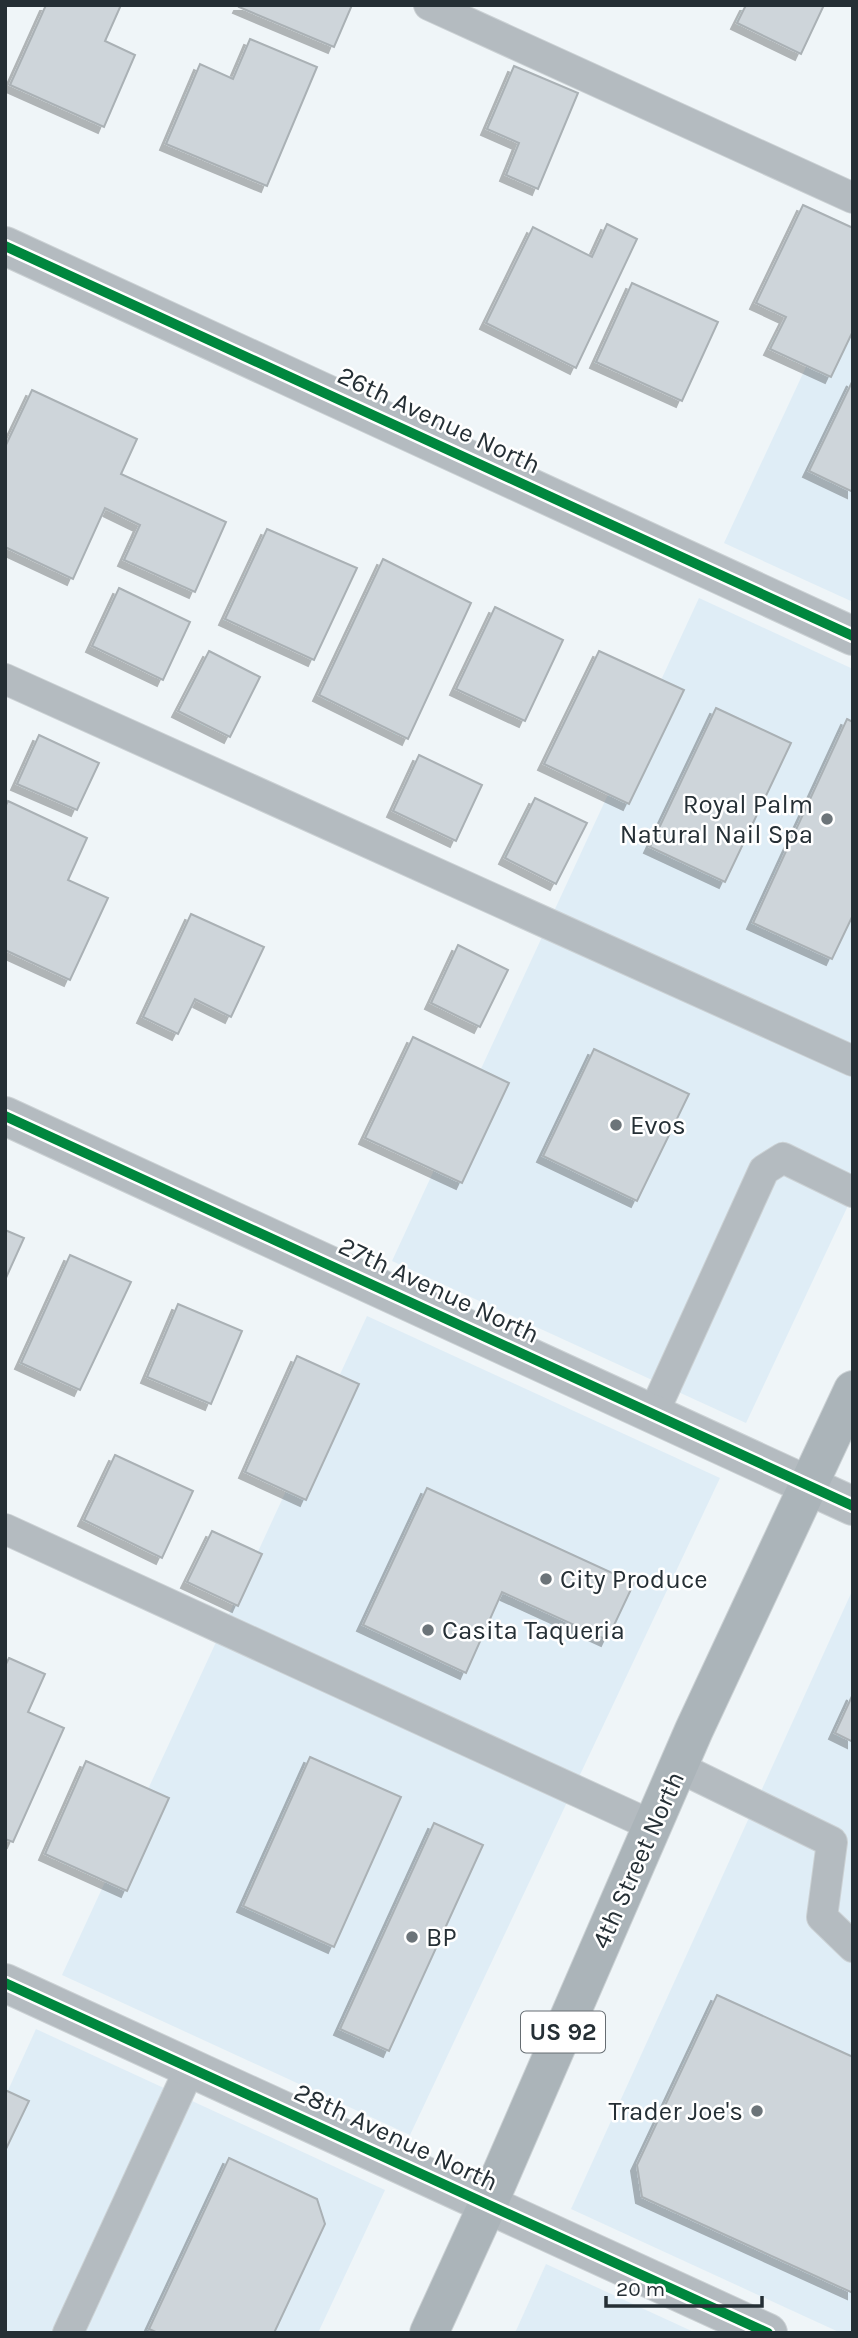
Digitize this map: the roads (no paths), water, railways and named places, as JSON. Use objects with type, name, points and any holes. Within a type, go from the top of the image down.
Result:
[{"type":"main road","name":"4th Street North","points":[[429,2333],[678,1767],[853,1390]]},
{"type":"street","name":"26th Avenue North","points":[[5,246],[853,636]]},
{"type":"street","name":"27th Avenue North","points":[[5,1116],[853,1506]]},
{"type":"street","name":"28th Avenue North","points":[[5,1983],[768,2333]]},
{"type":"lane","points":[[429,5],[853,198]]},
{"type":"lane","points":[[5,679],[853,1061]]},
{"type":"lane","points":[[653,1414],[764,1170],[783,1158],[853,1192]]},
{"type":"lane","points":[[5,1529],[653,1826]]},
{"type":"lane","points":[[678,1767],[842,1838],[822,1917],[853,1947]]},
{"type":"lane","points":[[68,2333],[190,2068]]},
{"type":"place","name":"Royal Palm Natural Nail Spa","points":[[827,819]]},
{"type":"place","name":"Evos","points":[[616,1125]]},
{"type":"place","name":"City Produce","points":[[546,1579]]},
{"type":"place","name":"Casita Taqueria","points":[[428,1630]]},
{"type":"place","name":"BP","points":[[412,1937]]},
{"type":"place","name":"Trader Joe's","points":[[757,2111]]}]
